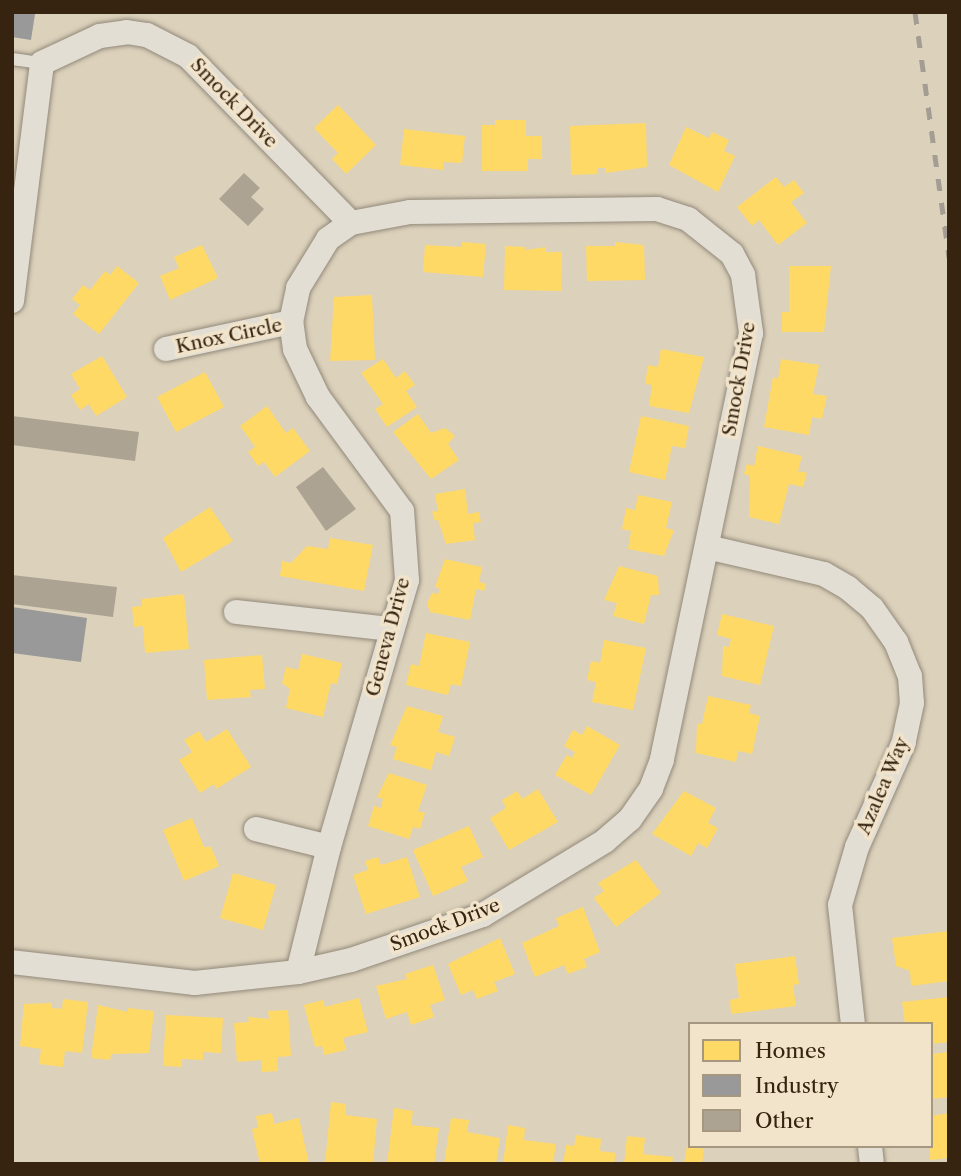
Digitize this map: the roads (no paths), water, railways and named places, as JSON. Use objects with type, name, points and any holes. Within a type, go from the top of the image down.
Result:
[{"type":"street","name":"Smock Drive","points":[[12,962],[195,983],[298,972],[351,960],[483,915],[572,862],[630,820],[651,789],[662,760],[751,333],[743,275],[732,254],[688,219],[657,209],[410,212],[351,223],[188,56],[166,43],[127,32],[100,36],[42,63]]},
{"type":"street","points":[[12,301],[42,63]]},
{"type":"street","name":"Geneva Drive","points":[[298,972],[329,846],[407,580],[402,511],[303,372],[291,322],[298,288],[311,261],[328,239],[351,223]]},
{"type":"street","name":"Knox Circle","points":[[166,349],[291,322]]},
{"type":"street","name":"Azalea Way","points":[[707,547],[824,574],[848,588],[872,608],[896,642],[910,676],[912,703],[904,742],[857,847],[840,905],[853,1022]]},
{"type":"street","points":[[236,612],[391,629]]},
{"type":"street","points":[[256,829],[329,846]]},
{"type":"lane","points":[[12,59],[42,63]]},
{"type":"railway","points":[[915,12],[949,258]]}]
